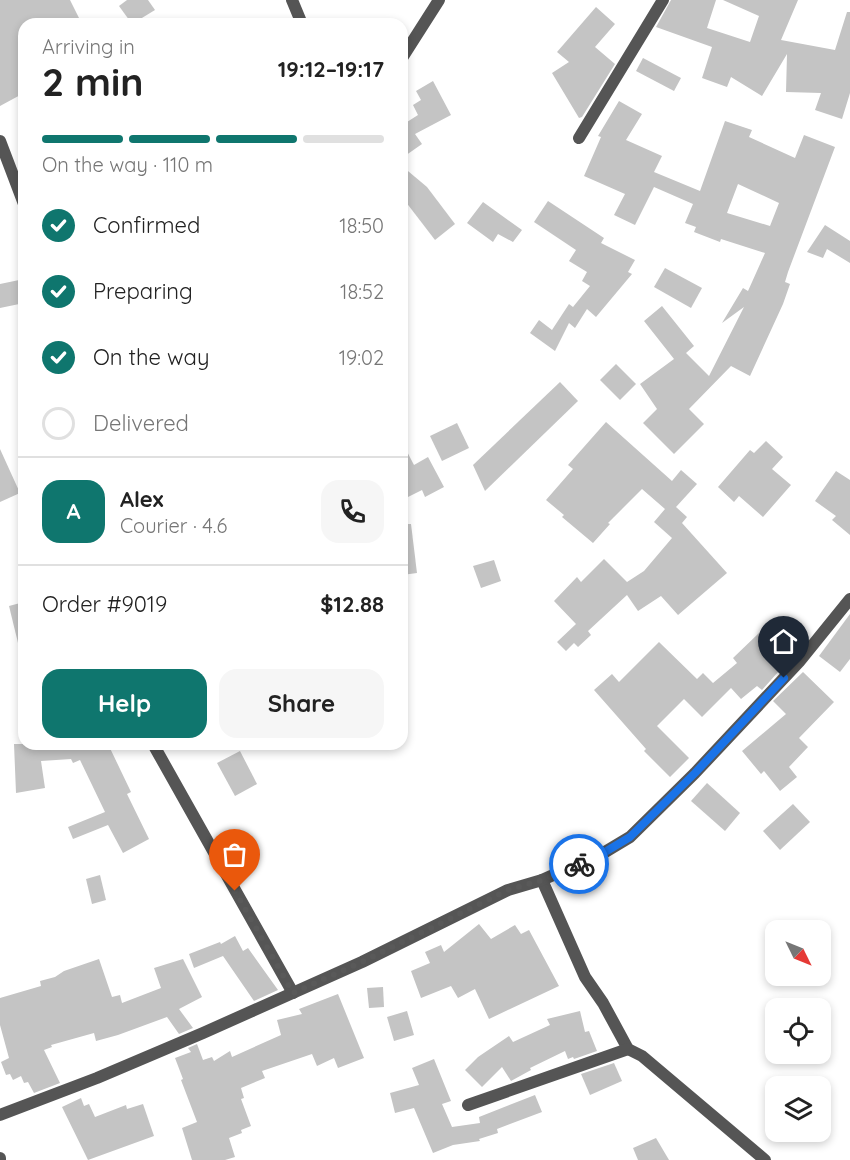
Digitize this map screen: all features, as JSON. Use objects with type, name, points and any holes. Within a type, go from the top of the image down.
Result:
[{"type":"street","points":[[292,0],[300,18]]},
{"type":"street","points":[[408,49],[439,0]]},
{"type":"street","points":[[579,138],[663,0]]},
{"type":"street","points":[[0,141],[18,188]]},
{"type":"street","points":[[0,1114],[97,1078],[293,993],[362,962],[508,890],[542,880],[605,852],[630,837],[695,773],[799,662],[850,599]]},
{"type":"street","points":[[156,750],[293,993]]},
{"type":"street","points":[[542,880],[585,977],[603,1003],[628,1049],[642,1056],[765,1160]]},
{"type":"street","points":[[468,1105],[628,1049]]},
{"type":"building","points":[[0,0],[70,0],[79,18],[18,18],[18,96],[0,106]]},
{"type":"building","points":[[127,0],[148,0],[155,10],[142,18],[128,18],[119,6]]},
{"type":"building","points":[[671,0],[716,0],[707,28],[750,42],[759,16],[723,0],[798,0],[781,40],[835,50],[847,12],[850,12],[850,93],[842,119],[815,110],[821,93],[786,92],[787,54],[762,96],[731,77],[727,87],[702,78],[712,47],[656,27]]},
{"type":"building","points":[[596,7],[615,24],[595,47],[615,64],[582,117],[579,118],[552,73],[569,62],[557,52]]},
{"type":"building","points":[[643,58],[681,78],[674,91],[636,71]]},
{"type":"building","points":[[433,81],[451,115],[415,134],[422,144],[408,154],[408,121],[418,115],[413,105],[421,100],[416,91]]},
{"type":"building","points":[[619,101],[642,114],[626,140],[662,156],[654,172],[700,191],[725,121],[752,130],[749,137],[795,158],[804,135],[835,147],[788,272],[785,282],[790,284],[783,304],[750,376],[731,366],[689,409],[704,424],[674,454],[643,423],[657,409],[640,384],[674,359],[644,321],[662,306],[694,346],[686,353],[709,376],[744,307],[722,323],[743,288],[748,291],[765,253],[721,239],[720,242],[694,232],[696,227],[685,223],[693,204],[654,187],[635,225],[614,215],[625,194],[584,176],[601,137],[598,136]],"holes":[[[738,184],[779,203],[770,226],[727,213]]]},
{"type":"building","points":[[408,171],[427,187],[455,224],[435,240],[408,205]]},
{"type":"building","points":[[548,201],[604,238],[601,243],[635,260],[628,272],[632,274],[596,317],[587,309],[575,328],[569,323],[555,351],[530,333],[539,320],[552,330],[569,304],[573,307],[590,286],[582,281],[587,272],[569,261],[576,250],[534,222]]},
{"type":"building","points":[[483,202],[522,230],[513,242],[498,234],[493,242],[467,223]]},
{"type":"building","points":[[825,225],[850,241],[850,263],[827,249],[823,258],[807,252]]},
{"type":"building","points":[[665,268],[702,288],[691,308],[654,287]]},
{"type":"building","points":[[18,280],[18,304],[0,308],[0,284]]},
{"type":"building","points":[[616,364],[636,384],[620,400],[600,380]]},
{"type":"building","points":[[560,382],[578,401],[485,491],[473,465]]},
{"type":"building","points":[[606,422],[672,481],[681,470],[697,484],[676,507],[687,517],[682,523],[727,573],[678,615],[661,596],[638,611],[627,595],[588,631],[591,635],[578,647],[574,643],[566,651],[557,642],[576,624],[554,601],[577,577],[581,582],[604,559],[627,582],[644,571],[672,538],[654,522],[665,509],[642,489],[608,523],[610,524],[593,543],[546,500],[573,469],[568,465]]},
{"type":"building","points":[[457,423],[469,448],[442,461],[430,436]]},
{"type":"building","points":[[766,441],[783,457],[772,469],[791,485],[763,517],[739,496],[734,502],[718,487],[750,450],[754,453]]},
{"type":"building","points":[[0,449],[18,489],[18,494],[0,502]]},
{"type":"building","points":[[408,454],[414,465],[428,457],[444,487],[425,497],[422,490],[408,497]]},
{"type":"building","points":[[836,471],[850,480],[850,535],[832,520],[836,516],[815,501]]},
{"type":"building","points":[[408,524],[411,524],[417,573],[408,574]]},
{"type":"building","points":[[494,560],[501,581],[481,588],[473,566]]},
{"type":"building","points":[[18,604],[18,643],[9,606]]},
{"type":"building","points":[[850,614],[850,659],[840,672],[819,656]]},
{"type":"building","points":[[759,633],[776,650],[769,658],[779,671],[762,690],[757,686],[741,699],[731,688],[702,717],[684,699],[657,726],[689,758],[670,777],[644,751],[646,749],[594,690],[612,674],[619,682],[659,642],[697,679],[703,673],[713,683],[737,663],[733,658]]},
{"type":"building","points":[[803,672],[834,702],[799,738],[808,747],[789,767],[797,777],[780,791],[764,771],[761,774],[742,751],[786,714],[773,701]]},
{"type":"building","points":[[14,744],[18,744],[18,750],[111,750],[131,792],[127,794],[149,839],[123,853],[108,825],[73,839],[68,827],[105,812],[80,760],[73,763],[71,759],[41,761],[45,788],[16,793]]},
{"type":"building","points":[[240,751],[257,784],[235,796],[217,763]]},
{"type":"building","points":[[707,783],[740,813],[725,831],[691,801]]},
{"type":"building","points":[[793,804],[810,822],[780,850],[763,831]]},
{"type":"building","points":[[100,875],[106,900],[92,904],[86,879]]},
{"type":"building","points":[[479,924],[491,939],[515,925],[521,934],[529,930],[559,986],[489,1019],[475,989],[458,998],[451,986],[421,998],[411,971],[430,963],[425,952],[441,945],[444,952]]},
{"type":"building","points":[[235,936],[243,951],[248,948],[278,990],[254,1001],[223,956],[194,968],[189,954],[220,942],[221,944]]},
{"type":"building","points":[[99,959],[112,997],[120,995],[122,1003],[161,988],[154,968],[183,959],[202,997],[179,1009],[193,1028],[179,1034],[167,1017],[96,1041],[94,1033],[51,1045],[52,1047],[44,1050],[60,1083],[34,1093],[28,1082],[24,1083],[21,1076],[13,1080],[10,1074],[6,1075],[1,1062],[9,1058],[0,1025],[0,998],[41,986],[40,981]]},
{"type":"building","points":[[383,987],[384,1007],[369,1008],[367,988]]},
{"type":"building","points":[[338,994],[364,1058],[338,1068],[334,1058],[317,1066],[312,1054],[262,1071],[265,1078],[241,1088],[244,1098],[241,1099],[251,1126],[241,1130],[242,1133],[229,1138],[235,1157],[225,1160],[192,1160],[182,1128],[197,1122],[175,1058],[191,1052],[188,1048],[197,1044],[203,1060],[212,1057],[214,1061],[230,1051],[232,1057],[281,1035],[277,1020],[302,1014],[299,1009]]},
{"type":"building","points":[[407,1011],[414,1035],[394,1041],[387,1017]]},
{"type":"building","points":[[580,1011],[585,1032],[589,1031],[597,1051],[568,1059],[565,1051],[530,1068],[531,1070],[511,1081],[502,1067],[482,1087],[465,1070],[478,1057],[509,1036],[513,1042],[550,1025],[547,1019]]},
{"type":"building","points":[[434,1059],[451,1101],[442,1104],[452,1127],[480,1123],[479,1117],[535,1095],[542,1112],[497,1129],[498,1133],[479,1139],[480,1141],[453,1145],[433,1153],[414,1108],[395,1113],[390,1093],[419,1085],[412,1068]]},
{"type":"building","points":[[614,1063],[622,1081],[590,1095],[581,1074]]},
{"type":"building","points":[[81,1098],[84,1106],[89,1104],[95,1117],[126,1105],[127,1109],[143,1104],[154,1136],[88,1160],[62,1107]]},
{"type":"building","points":[[656,1138],[669,1160],[638,1160],[633,1148]]},
{"type":"way so far","points":[[235,891],[293,993],[362,962],[508,890],[542,880],[579,864]]},
{"type":"route","points":[[579,864],[630,837],[666,803],[784,678]]}]
